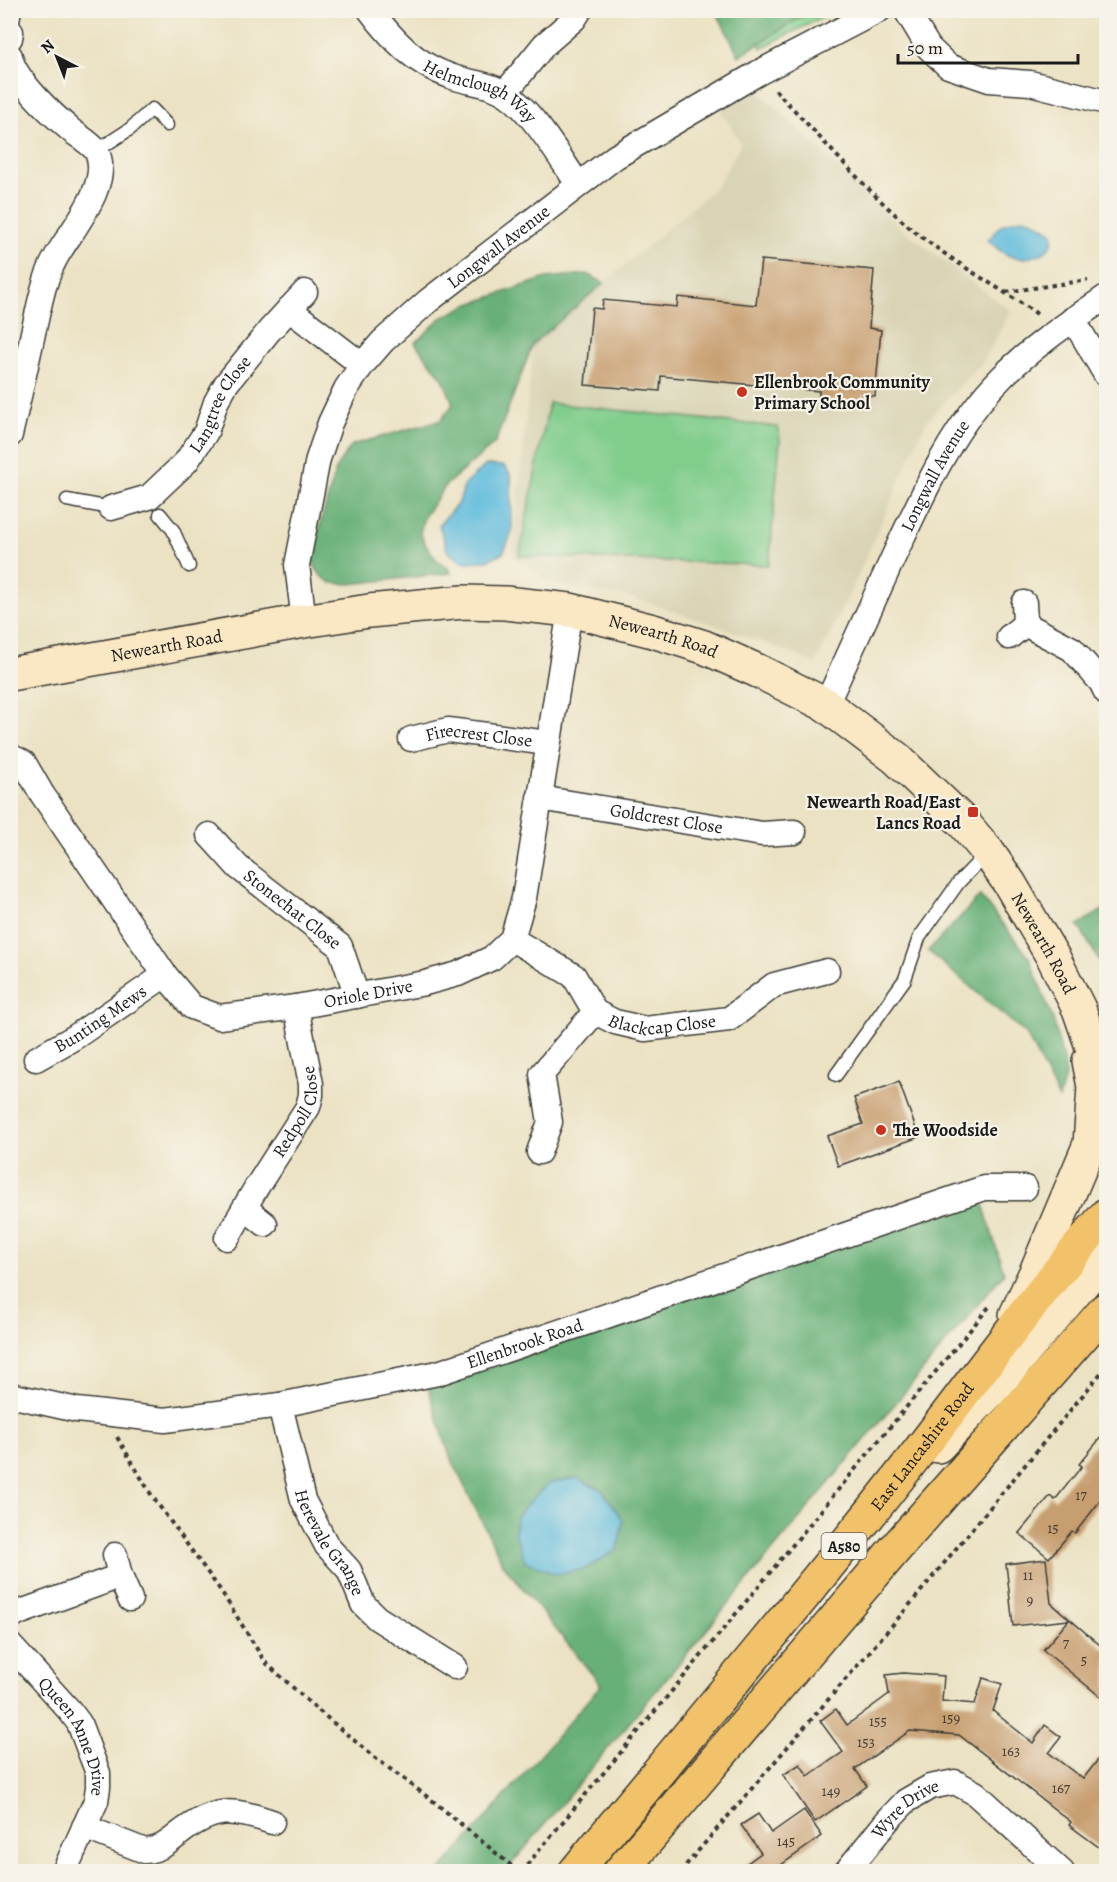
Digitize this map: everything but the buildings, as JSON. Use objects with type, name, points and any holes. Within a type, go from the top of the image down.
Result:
[{"type":"highway","name":"East Lancashire Road","points":[[575,1872],[865,1520],[1072,1254],[1107,1215]]},
{"type":"highway","name":"A580","points":[[620,1872],[895,1549],[1107,1309]]},
{"type":"main road","name":"Newearth Road","points":[[10,674],[304,621],[369,611],[462,602],[505,603],[570,610],[653,630],[704,647],[826,705],[896,758],[961,820],[988,852],[1010,884],[1054,959],[1079,1008],[1107,1088]]},
{"type":"main road","points":[[1079,1008],[1107,1046]]},
{"type":"main road","points":[[1004,1341],[1090,1144],[1094,1087],[1079,1008]]},
{"type":"main road","points":[[865,1520],[995,1386],[1107,1256]]},
{"type":"main road","points":[[1079,1342],[1098,1329],[1107,1326]]},
{"type":"street","name":"Helmclough Way","points":[[370,10],[404,50],[426,66],[452,77],[482,83],[505,93],[535,123],[578,184]]},
{"type":"street","points":[[505,93],[544,45],[574,19],[580,10]]},
{"type":"street","name":"Longwall Avenue","points":[[304,621],[297,565],[318,459],[330,423],[346,389],[362,365],[383,341],[428,301],[615,157],[758,73],[879,10]]},
{"type":"street","points":[[906,10],[929,48],[948,66],[988,80],[1030,83],[1107,102]]},
{"type":"street","points":[[10,38],[11,32]]},
{"type":"street","points":[[10,435],[42,294],[53,262],[95,195],[99,178],[96,151],[56,118],[37,98],[11,61]]},
{"type":"street","name":"Longwall Avenue","points":[[826,705],[917,506],[969,415],[1002,377],[1065,326],[1103,287]]},
{"type":"street","name":"Langtree Close","points":[[111,508],[155,505],[206,432],[216,402],[226,384],[243,361],[305,292]]},
{"type":"street","points":[[289,309],[362,365]]},
{"type":"street","points":[[1065,326],[1107,375]]},
{"type":"street","points":[[512,939],[524,898],[570,610]]},
{"type":"street","points":[[1020,622],[1072,649],[1107,692]]},
{"type":"street","name":"Firecrest Close","points":[[411,738],[448,730],[548,743]]},
{"type":"street","name":"Oriole Drive","points":[[10,756],[24,763],[42,794],[165,975],[192,1007],[219,1017],[296,1007],[425,983],[458,974],[492,958],[512,939]]},
{"type":"street","name":"Goldcrest Close","points":[[539,798],[762,834],[794,832]]},
{"type":"street","name":"Stonechat Close","points":[[209,835],[238,867],[340,946],[357,996]]},
{"type":"street","name":"Blackcap Close","points":[[512,939],[574,976],[595,1012],[615,1022],[645,1029],[729,1018],[774,985],[827,971]]},
{"type":"street","name":"Bunting Mews","points":[[36,1059],[75,1037],[165,975]]},
{"type":"street","name":"Redpoll Close","points":[[227,1238],[308,1107],[311,1084],[296,1007]]},
{"type":"street","name":"Blackcap Close","points":[[539,1152],[550,1122],[542,1074],[595,1012]]},
{"type":"street","name":"Ellenbrook Road","points":[[10,1395],[77,1410],[165,1420],[280,1406],[438,1373],[984,1188],[1025,1188]]},
{"type":"street","points":[[245,1208],[265,1224]]},
{"type":"street","name":"Herevale Grange","points":[[280,1406],[303,1500],[327,1546],[349,1570],[363,1604],[422,1659],[455,1667]]},
{"type":"street","points":[[10,1616],[117,1565],[130,1599]]},
{"type":"street","name":"Queen Anne Drive","points":[[14,1657],[70,1711],[79,1723],[98,1773],[96,1802],[64,1872]]},
{"type":"street","name":"Wyre Drive","points":[[846,1872],[887,1821],[906,1802],[930,1787],[955,1782],[975,1793],[1062,1872]]},
{"type":"street","points":[[84,1827],[145,1851],[155,1851],[194,1822],[233,1802],[253,1816],[272,1822]]},
{"type":"lane","points":[[11,32],[15,10]]},
{"type":"lane","points":[[96,151],[130,129],[152,110],[167,124]]},
{"type":"lane","points":[[67,500],[111,508]]},
{"type":"lane","points":[[155,505],[173,530],[189,566]]},
{"type":"lane","points":[[836,1075],[905,979],[919,938],[959,882],[988,852]]},
{"type":"path","points":[[758,73],[862,182],[908,225],[964,268],[1043,318],[1065,326]]},
{"type":"path","points":[[1005,292],[1103,287]]},
{"type":"path","points":[[103,1413],[152,1496],[221,1591],[265,1662],[312,1706],[520,1872],[993,1302]]},
{"type":"path","points":[[680,1872],[914,1599],[1107,1367]]},
{"type":"shaded area","name":"Ellenbrook Community Primary School","points":[[757,90],[902,229],[1011,311],[983,362],[926,422],[856,580],[816,663],[718,626],[633,598],[552,584],[513,556],[533,344],[717,186],[741,144],[719,107]]},
{"type":"green space","points":[[716,11],[810,11],[739,56]]},
{"type":"green space","points":[[810,11],[836,11],[761,48],[759,43]]},
{"type":"green space","points":[[587,274],[604,283],[533,344],[495,443],[446,485],[424,517],[420,533],[436,559],[451,573],[350,584],[331,583],[321,576],[315,567],[312,553],[337,466],[352,445],[441,420],[453,404],[443,379],[415,343],[441,318],[467,305],[546,278]]},
{"type":"green space","points":[[549,403],[778,427],[780,440],[769,565],[519,556]]},
{"type":"green space","points":[[980,896],[1029,957],[1054,1022],[1066,1073],[1059,1099],[1026,1034],[928,951]]},
{"type":"green space","points":[[1106,908],[1106,972],[1078,925]]},
{"type":"green space","points":[[981,1197],[1004,1273],[506,1871],[440,1871],[601,1685],[503,1564],[450,1457],[428,1388]]},
{"type":"water","points":[[1023,218],[1034,221],[1053,233],[1052,243],[1046,251],[1032,257],[1017,258],[1005,254],[988,240],[1003,224]]},
{"type":"water","points":[[486,465],[504,466],[511,476],[512,533],[503,553],[488,560],[465,563],[448,552],[439,525],[459,502],[465,484]]},
{"type":"water","points":[[577,1478],[602,1490],[623,1520],[618,1549],[585,1569],[555,1574],[525,1561],[515,1533],[516,1518],[530,1501],[550,1483]]},
{"type":"place","name":"Ellenbrook Community Primary School","points":[[742,392]]},
{"type":"place","name":"Newearth Road/East Lancs Road","points":[[973,812]]},
{"type":"place","name":"The Woodside","points":[[881,1130]]}]
